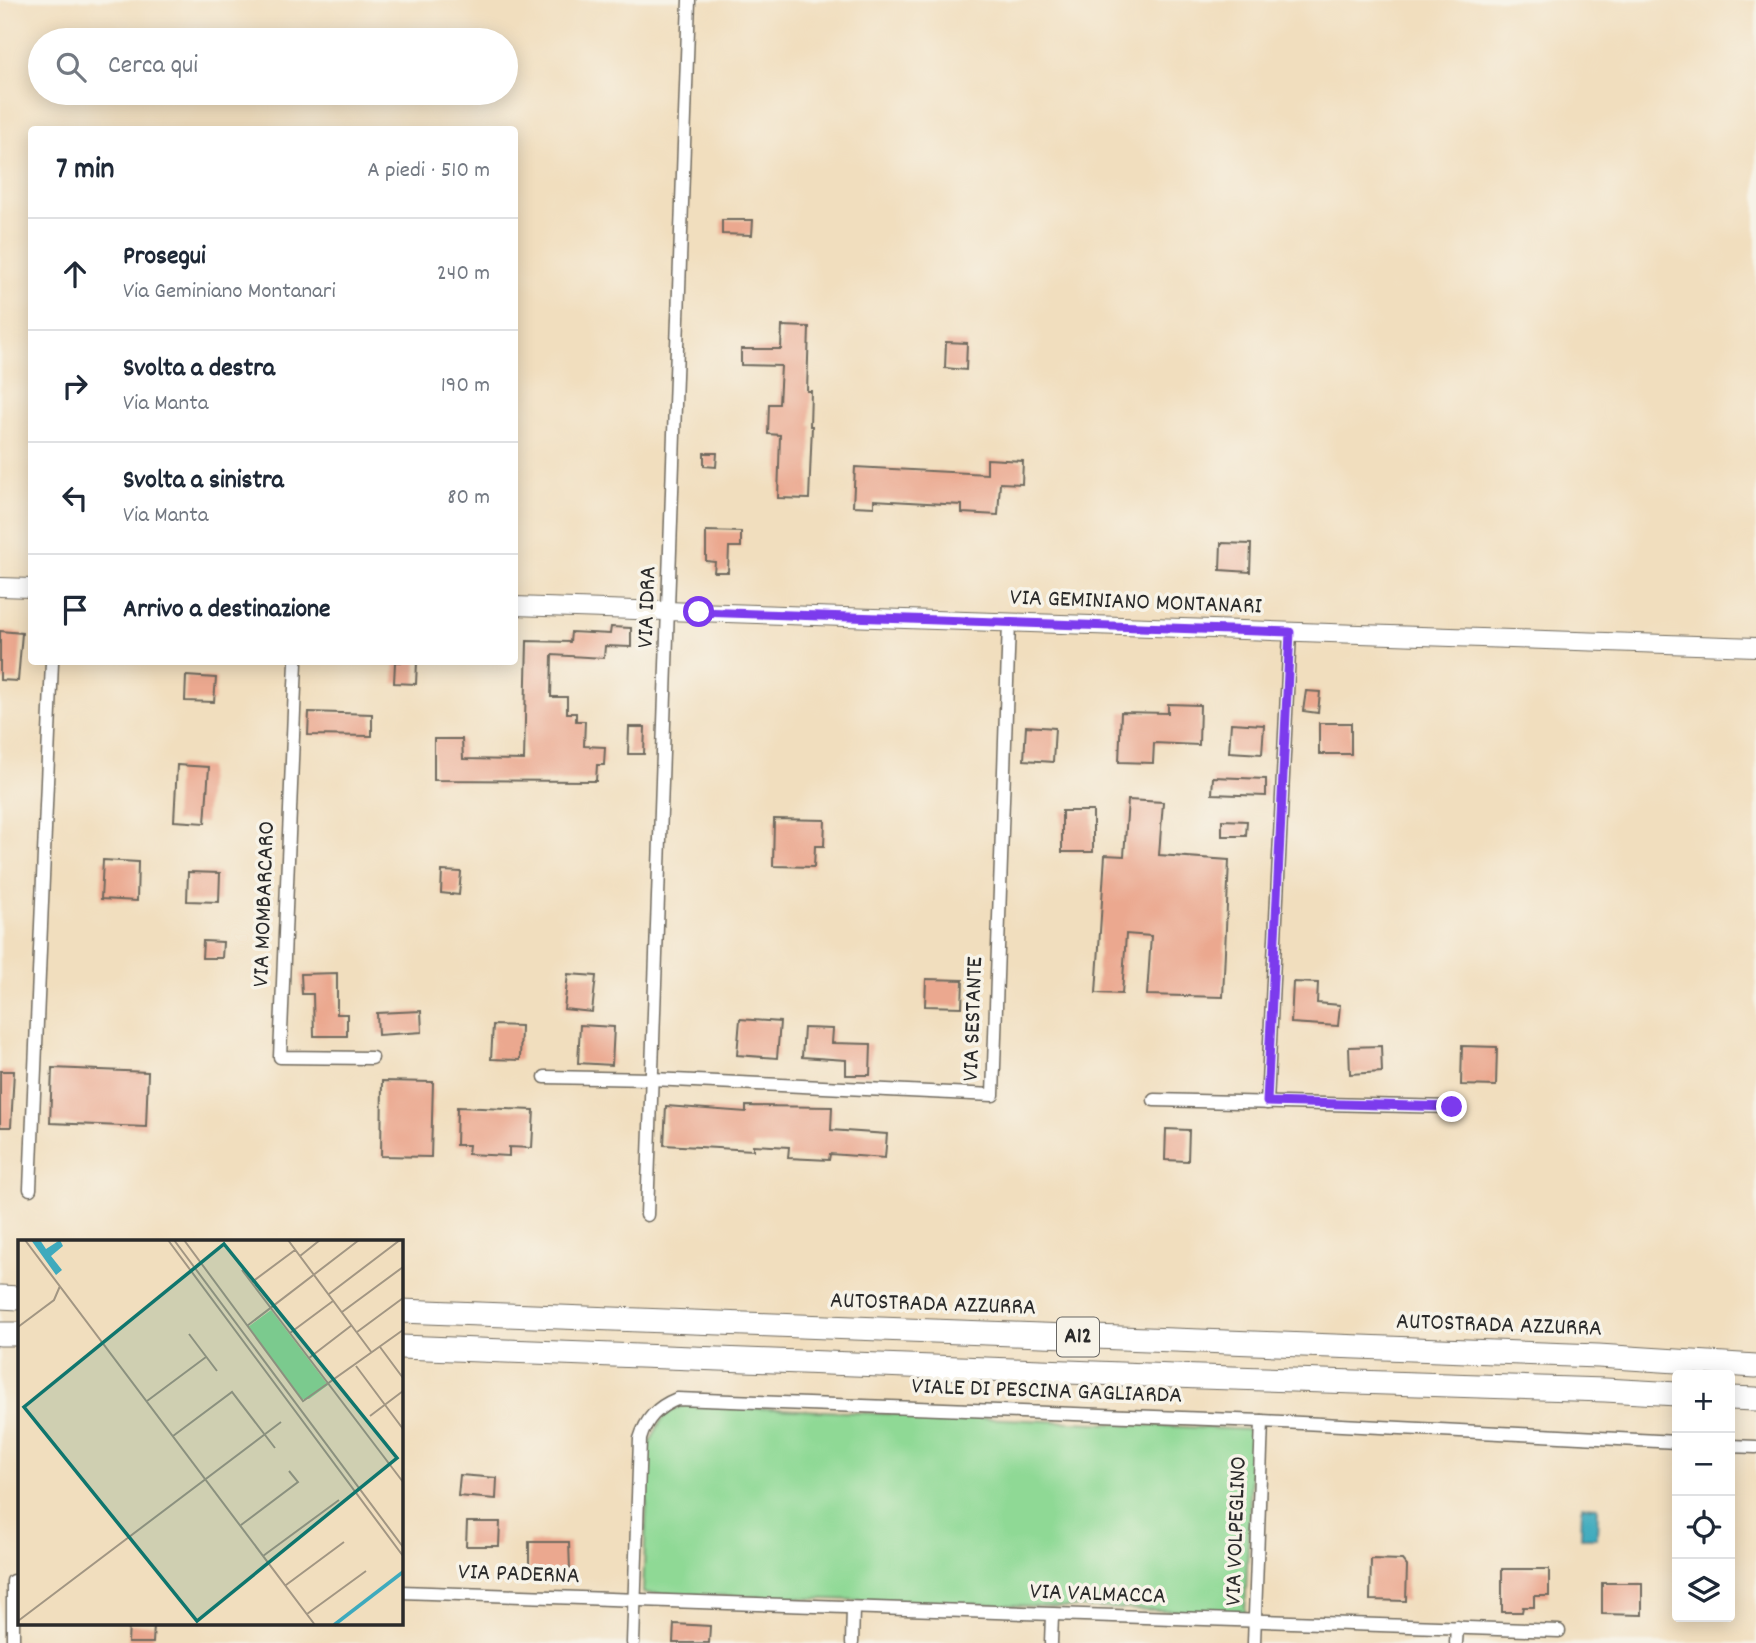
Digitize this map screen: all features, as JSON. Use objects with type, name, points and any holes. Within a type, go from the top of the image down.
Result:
[{"type":"highway","points":[[0,1297],[18,1298]]},
{"type":"highway","name":"AUTOSTRADA AZZURRA","points":[[402,1311],[1598,1356],[1756,1366]]},
{"type":"highway","points":[[0,1334],[18,1334]]},
{"type":"highway","name":"A12","points":[[402,1347],[1672,1394]]},
{"type":"highway","points":[[1735,1398],[1756,1399]]},
{"type":"street","name":"VIA IDRA","points":[[648,1215],[689,0]]},
{"type":"street","points":[[0,587],[28,588]]},
{"type":"street","name":"VIA GEMINIANO MONTANARI","points":[[518,606],[1756,647]]},
{"type":"street","name":"VIA SESTANTE","points":[[545,1077],[652,1079],[993,1095],[1009,623]]},
{"type":"street","points":[[1267,1102],[1290,632]]},
{"type":"street","points":[[30,1189],[52,665]]},
{"type":"street","name":"VIA MOMBARCARO","points":[[296,665],[280,1057],[372,1058]]},
{"type":"street","points":[[1154,1100],[1452,1107]]},
{"type":"street","name":"VIALE DI PESCINA GAGLIARDA","points":[[633,1643],[640,1439],[653,1413],[677,1399],[1262,1421],[1672,1443]]},
{"type":"street","name":"VIA VOLPEGLINO","points":[[1254,1643],[1262,1421]]},
{"type":"street","points":[[1735,1446],[1756,1447]]},
{"type":"street","points":[[11,1580],[13,1643]]},
{"type":"street","name":"VIA PADERNA","points":[[402,1592],[635,1599]]},
{"type":"street","name":"VIA VALMACCA","points":[[635,1599],[853,1609],[1559,1631]]},
{"type":"street","points":[[852,1643],[853,1609]]},
{"type":"street","points":[[1051,1643],[1052,1615]]},
{"type":"street","points":[[1456,1643],[1457,1627]]},
{"type":"green space","points":[[685,1405],[1253,1430],[1245,1613],[643,1593],[649,1445],[660,1422],[668,1413]]},
{"type":"water","points":[[1582,1506],[1598,1507],[1597,1538],[1581,1538]]},
{"type":"building","points":[[722,220],[753,220],[752,235],[722,234]]},
{"type":"building","points":[[782,326],[809,327],[807,391],[811,391],[812,426],[809,499],[778,498],[780,435],[768,434],[769,404],[779,404],[781,366],[741,365],[741,349],[781,349]]},
{"type":"building","points":[[946,342],[967,343],[966,370],[945,368]]},
{"type":"building","points":[[704,453],[717,453],[716,467],[704,466]]},
{"type":"building","points":[[987,459],[1023,461],[1022,484],[1000,483],[998,515],[962,513],[962,505],[874,500],[874,507],[853,506],[855,467],[987,474]]},
{"type":"building","points":[[706,531],[741,532],[741,547],[729,547],[728,572],[714,572],[715,562],[706,561]]},
{"type":"building","points":[[1221,543],[1251,544],[1250,572],[1220,570]]},
{"type":"building","points":[[611,627],[631,628],[631,647],[605,646],[604,658],[552,655],[551,697],[567,697],[567,713],[576,713],[576,721],[585,721],[584,746],[605,747],[604,765],[597,765],[596,781],[434,780],[434,739],[462,739],[463,759],[524,760],[527,641],[570,642],[571,632],[610,634]]},
{"type":"building","points":[[0,631],[22,633],[18,681],[0,680]]},
{"type":"building","points":[[395,665],[417,665],[416,684],[394,683]]},
{"type":"building","points":[[186,676],[216,678],[214,702],[185,701]]},
{"type":"building","points":[[1306,691],[1320,692],[1318,713],[1303,711]]},
{"type":"building","points":[[1168,704],[1200,705],[1199,745],[1154,743],[1153,763],[1119,762],[1121,712],[1168,713]]},
{"type":"building","points":[[309,712],[372,714],[372,736],[308,735]]},
{"type":"building","points":[[1231,723],[1264,725],[1262,754],[1229,752]]},
{"type":"building","points":[[1319,723],[1351,723],[1351,754],[1319,754]]},
{"type":"building","points":[[1026,726],[1055,728],[1053,762],[1024,760]]},
{"type":"building","points":[[629,727],[645,727],[644,754],[628,754]]},
{"type":"building","points":[[177,765],[209,767],[205,823],[174,821]]},
{"type":"building","points":[[1213,777],[1266,779],[1266,796],[1212,794]]},
{"type":"building","points":[[1128,800],[1163,802],[1159,855],[1229,860],[1223,997],[1147,995],[1151,936],[1126,934],[1122,994],[1096,993],[1105,855],[1124,856]]},
{"type":"building","points":[[1062,811],[1093,811],[1093,852],[1062,852]]},
{"type":"building","points":[[774,819],[825,820],[824,846],[815,846],[814,867],[773,866]]},
{"type":"building","points":[[1222,820],[1247,821],[1246,836],[1222,836]]},
{"type":"building","points":[[103,860],[138,862],[137,901],[101,899]]},
{"type":"building","points":[[442,871],[461,872],[459,895],[441,893]]},
{"type":"building","points":[[188,872],[220,873],[219,902],[187,901]]},
{"type":"building","points":[[203,941],[223,942],[222,958],[202,958]]},
{"type":"building","points":[[337,973],[337,1014],[347,1014],[347,1036],[314,1036],[313,994],[302,994],[301,974]]},
{"type":"building","points":[[568,974],[596,976],[592,1012],[564,1009]]},
{"type":"building","points":[[926,979],[963,980],[962,1007],[925,1006]]},
{"type":"building","points":[[1293,982],[1318,983],[1317,1003],[1340,1005],[1338,1026],[1291,1023]]},
{"type":"building","points":[[421,1011],[422,1032],[378,1035],[377,1013]]},
{"type":"building","points":[[740,1019],[780,1022],[777,1058],[737,1055]]},
{"type":"building","points":[[493,1025],[521,1026],[520,1060],[491,1059]]},
{"type":"building","points":[[580,1025],[614,1027],[612,1065],[578,1063]]},
{"type":"building","points":[[804,1028],[833,1029],[832,1043],[871,1044],[870,1075],[846,1075],[846,1060],[802,1057]]},
{"type":"building","points":[[1381,1046],[1382,1072],[1350,1074],[1349,1047]]},
{"type":"building","points":[[1462,1046],[1497,1047],[1496,1086],[1461,1085]]},
{"type":"building","points":[[52,1068],[148,1072],[146,1127],[50,1123]]},
{"type":"building","points":[[0,1071],[14,1071],[11,1127],[0,1127]]},
{"type":"building","points":[[382,1081],[433,1082],[431,1157],[381,1156]]},
{"type":"building","points":[[666,1106],[746,1112],[746,1106],[832,1107],[831,1130],[887,1134],[885,1158],[830,1154],[829,1160],[788,1158],[789,1147],[753,1145],[753,1150],[664,1145]]},
{"type":"building","points":[[457,1107],[534,1110],[532,1148],[509,1147],[509,1156],[468,1154],[469,1145],[456,1145]]},
{"type":"building","points":[[1166,1129],[1189,1130],[1188,1161],[1165,1160]]},
{"type":"building","points":[[460,1475],[497,1478],[496,1499],[458,1496]]},
{"type":"building","points":[[467,1522],[500,1522],[499,1546],[466,1546]]},
{"type":"building","points":[[529,1542],[569,1542],[570,1570],[529,1571]]},
{"type":"building","points":[[1371,1559],[1402,1560],[1407,1566],[1406,1601],[1370,1600]]},
{"type":"building","points":[[1502,1569],[1549,1569],[1549,1596],[1534,1596],[1534,1607],[1523,1607],[1522,1612],[1502,1612]]},
{"type":"building","points":[[1602,1583],[1642,1583],[1642,1615],[1602,1614]]},
{"type":"building","points":[[674,1624],[710,1626],[709,1643],[673,1643]]},
{"type":"building","points":[[129,1626],[154,1626],[153,1643],[128,1643]]},
{"type":"route","points":[[699,612],[1290,632],[1267,1102],[1452,1107]]}]
